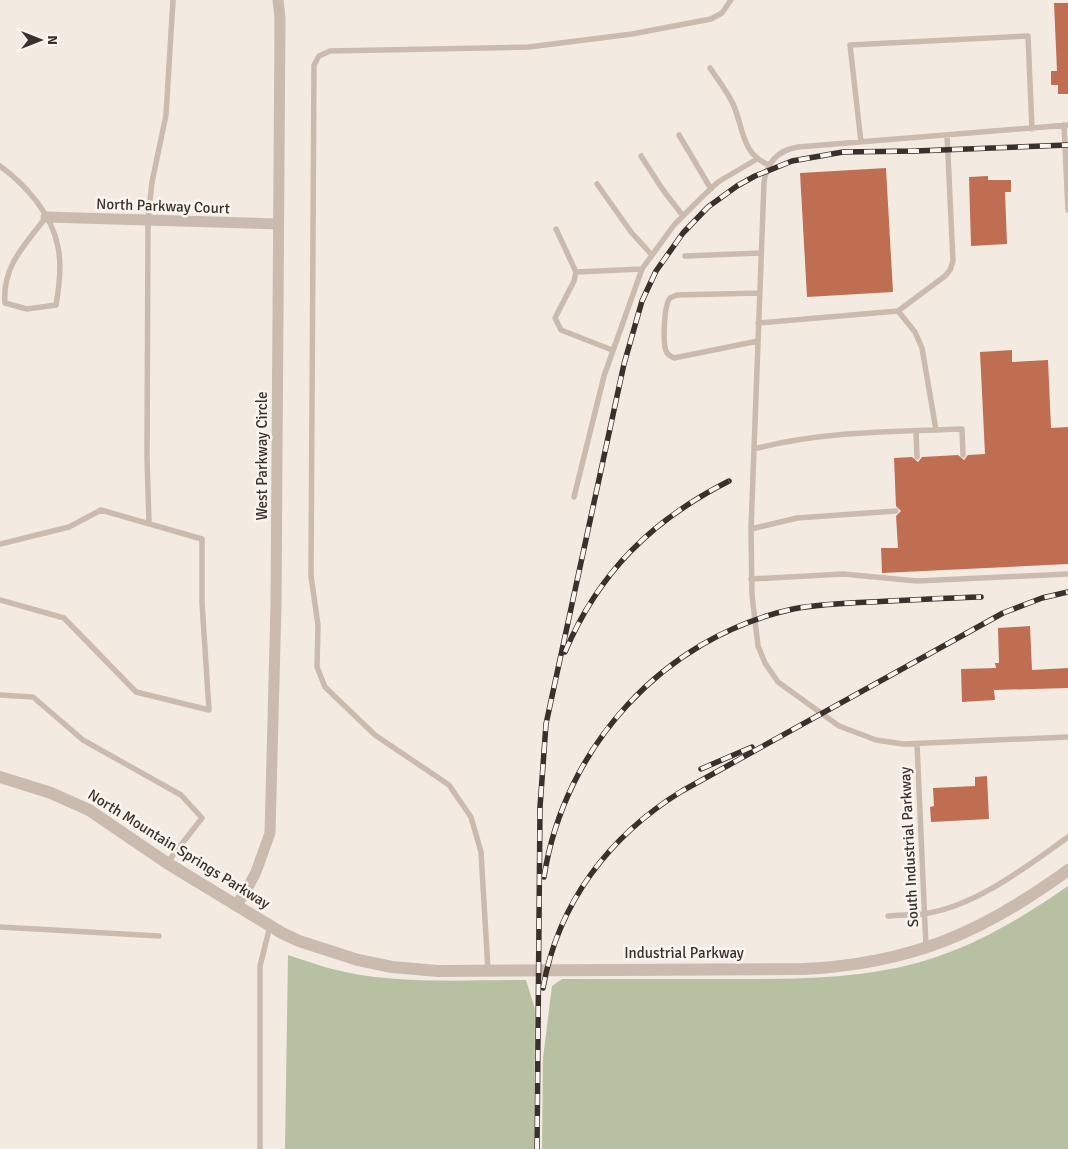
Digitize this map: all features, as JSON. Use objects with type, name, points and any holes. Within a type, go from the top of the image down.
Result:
[{"type":"street","name":"West Parkway Circle","points":[[236,904],[244,895],[256,872],[270,833],[276,605],[278,0]]},
{"type":"street","name":"North Parkway Court","points":[[46,217],[278,224]]},
{"type":"street","name":"North Mountain Springs Parkway","points":[[0,777],[51,793],[89,810],[167,862],[282,933]]},
{"type":"street","name":"Industrial Parkway","points":[[282,933],[325,951],[383,965],[438,971],[818,968],[870,962],[926,949],[992,921],[1068,870]]},
{"type":"lane","points":[[149,524],[147,457],[148,220],[152,182],[166,115],[173,0]]},
{"type":"lane","points":[[488,970],[480,846],[476,828],[465,806],[439,777],[375,735],[355,718],[325,688],[317,667],[318,625],[311,576],[314,65],[319,56],[330,51],[509,48],[632,34],[711,19],[722,13],[731,0]]},
{"type":"lane","points":[[861,142],[850,45],[1028,36],[1032,129]]},
{"type":"lane","points":[[710,68],[731,100],[745,144],[757,160],[769,166]]},
{"type":"lane","points":[[1068,210],[1066,125],[791,148],[778,155],[769,166],[764,177],[751,529],[751,579],[758,646],[765,663],[778,682],[839,726],[851,732],[889,742],[917,744],[1068,737]]},
{"type":"lane","points":[[679,135],[711,189]]},
{"type":"lane","points":[[758,323],[898,311],[945,276],[952,265],[947,135]]},
{"type":"lane","points":[[641,156],[663,190],[684,216]]},
{"type":"lane","points":[[574,497],[612,350],[642,269],[651,254],[684,216],[711,189],[757,160]]},
{"type":"lane","points":[[0,166],[21,181],[46,217],[58,246],[59,290],[56,305],[27,309],[5,303],[4,287],[8,269],[46,217]]},
{"type":"lane","points":[[597,184],[630,232],[651,254]]},
{"type":"lane","points":[[556,228],[576,272],[574,281],[557,314],[556,322],[561,330],[612,350]]},
{"type":"lane","points":[[685,256],[761,253]]},
{"type":"lane","points":[[576,272],[642,269]]},
{"type":"lane","points":[[758,340],[674,358],[668,354],[665,348],[665,309],[670,298],[678,295],[760,293]]},
{"type":"lane","points":[[898,311],[915,332],[922,348],[936,430]]},
{"type":"lane","points":[[754,449],[814,436],[962,429],[963,455]]},
{"type":"lane","points":[[916,431],[917,457]]},
{"type":"lane","points":[[0,544],[69,527],[101,510],[202,539],[202,603],[209,710],[136,692],[64,618],[0,600]]},
{"type":"lane","points":[[751,529],[797,518],[896,511]]},
{"type":"lane","points":[[751,579],[843,574],[917,581],[1068,574]]},
{"type":"lane","points":[[0,695],[33,697],[83,740],[181,795],[202,818],[167,862]]},
{"type":"lane","name":"South Industrial Parkway","points":[[917,744],[926,949]]},
{"type":"lane","points":[[888,916],[924,914],[966,900],[990,889],[1023,869],[1068,837]]},
{"type":"lane","points":[[260,1149],[260,966],[270,926]]},
{"type":"lane","points":[[0,927],[159,936]]},
{"type":"green space","points":[[1068,886],[1068,1149],[542,1149],[543,1058],[552,986],[562,979],[806,978],[887,970],[956,950],[1022,916]]},
{"type":"green space","points":[[288,955],[328,968],[376,977],[452,981],[526,980],[535,1009],[534,1149],[285,1149]]},
{"type":"building","points":[[1054,3],[1068,3],[1068,94],[1058,94],[1058,85],[1051,85],[1051,71],[1057,71]]},
{"type":"building","points":[[886,168],[893,292],[807,297],[800,173]]},
{"type":"building","points":[[988,176],[988,180],[1011,180],[1011,192],[1005,192],[1007,244],[971,246],[969,177]]},
{"type":"building","points":[[1012,350],[1012,362],[1048,360],[1051,428],[1068,427],[1068,564],[882,573],[881,548],[898,548],[896,516],[901,511],[896,506],[894,458],[912,457],[918,462],[922,457],[958,455],[964,460],[968,455],[985,454],[980,352]]},
{"type":"building","points":[[1030,626],[1032,670],[1068,668],[1068,688],[994,690],[995,700],[962,702],[961,669],[996,668],[995,663],[999,663],[998,628]]},
{"type":"building","points":[[987,776],[989,819],[931,822],[930,807],[934,806],[933,788],[975,786],[975,777]]},
{"type":"railway","points":[[537,1149],[540,807],[546,724],[624,364],[642,301],[656,271],[683,233],[708,207],[737,186],[755,176],[792,161],[843,152],[1068,145]]},
{"type":"railway","points":[[565,652],[594,597],[631,551],[652,531],[676,513],[701,496],[729,481]]},
{"type":"railway","points":[[543,988],[550,957],[574,900],[591,874],[610,851],[656,809],[682,791],[1003,613],[1042,598],[1068,592]]},
{"type":"railway","points":[[544,877],[555,829],[573,784],[598,742],[628,705],[663,672],[702,644],[746,623],[803,607],[842,603],[981,597]]},
{"type":"railway","points":[[701,769],[752,747]]}]
